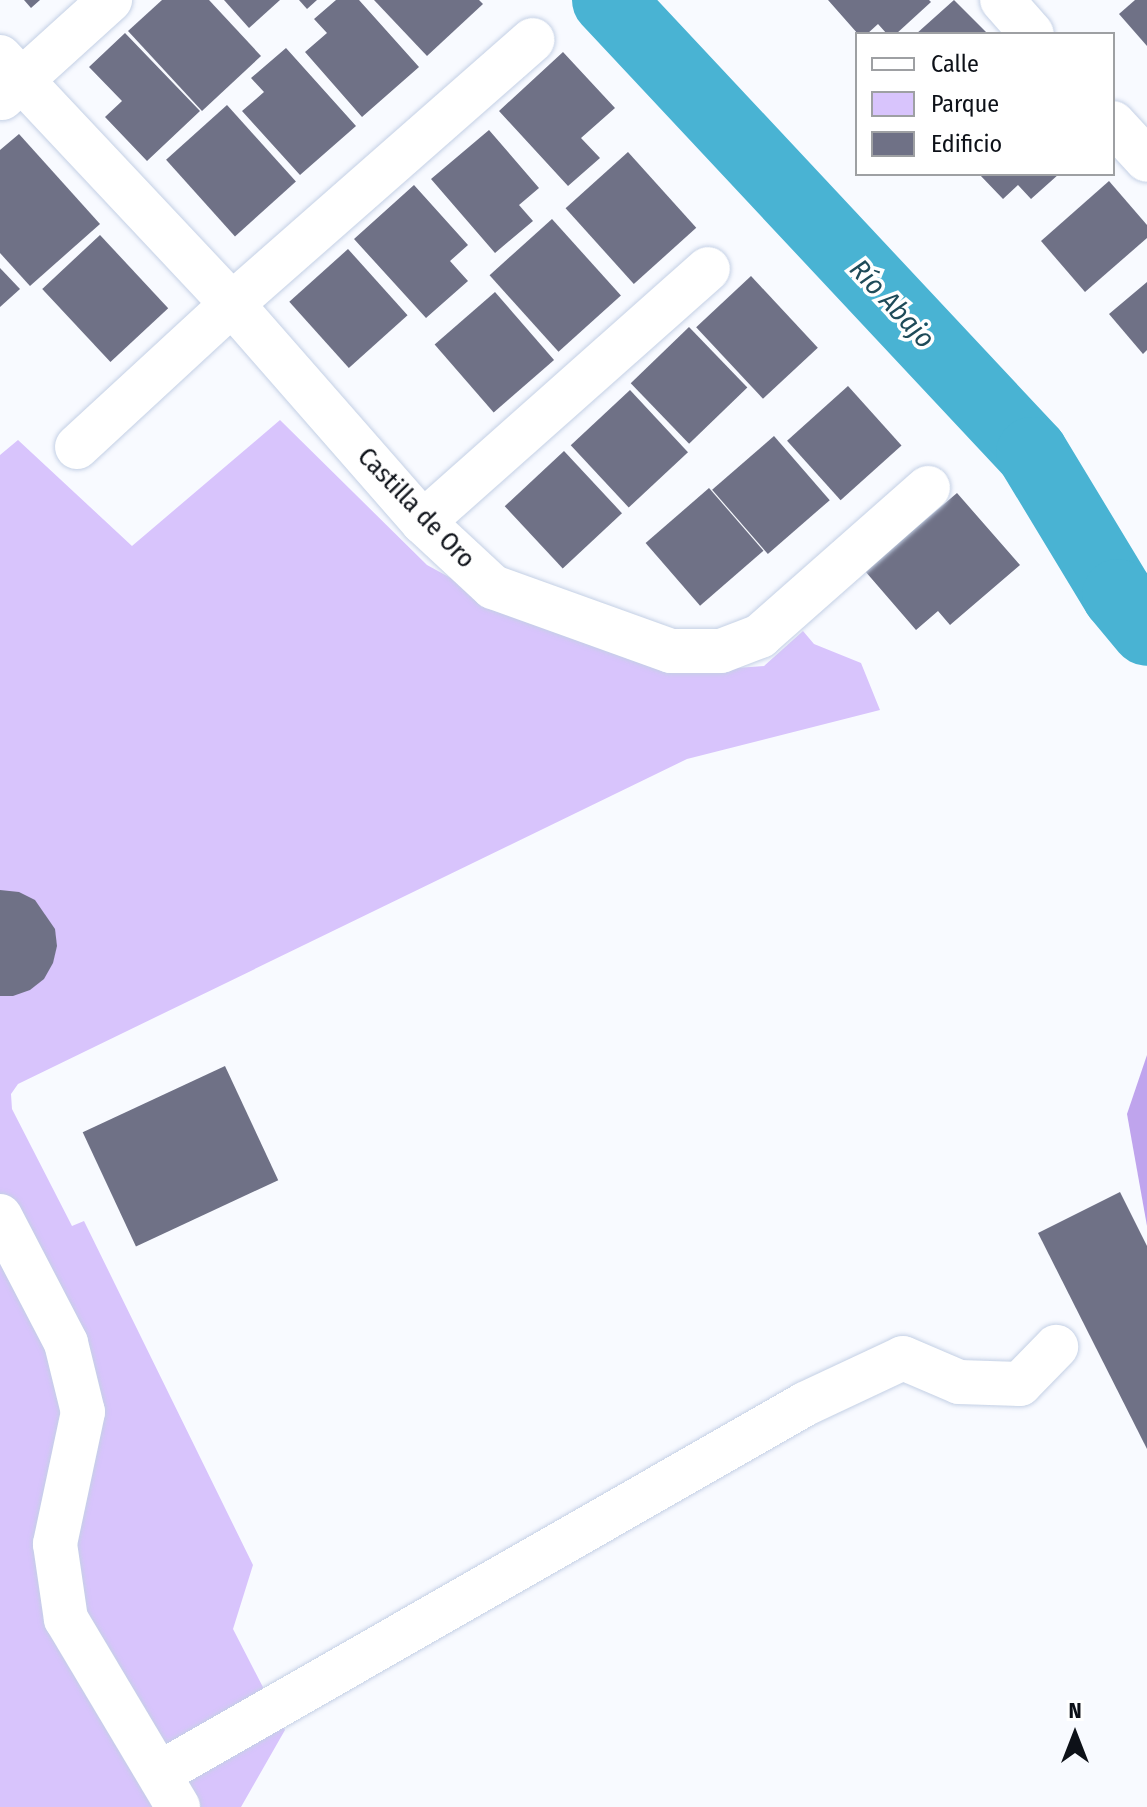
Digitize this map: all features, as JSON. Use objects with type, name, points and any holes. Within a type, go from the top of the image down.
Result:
[{"type":"street","points":[[7,78],[110,0]]},
{"type":"street","points":[[77,447],[232,304],[532,40]]},
{"type":"street","name":"Castilla de Oro","points":[[7,78],[232,304],[423,522],[493,587],[671,651],[721,651],[760,636],[928,488]]},
{"type":"street","points":[[1115,125],[1147,160]]},
{"type":"street","points":[[423,522],[708,269]]},
{"type":"street","points":[[0,1216],[66,1343],[83,1412],[55,1544],[66,1619],[169,1790],[805,1404],[903,1358],[959,1382],[1020,1384],[1056,1347]]},
{"type":"green space","points":[[280,420],[427,565],[538,626],[668,673],[764,666],[803,631],[814,644],[861,663],[880,710],[687,759],[18,1084],[11,1094],[12,1109],[72,1226],[84,1221],[253,1565],[233,1629],[285,1730],[241,1807],[0,1807],[0,455],[18,440],[132,546]]},
{"type":"shaded area","points":[[1147,1055],[1147,1226],[1127,1114]]},
{"type":"building","points":[[24,0],[40,0],[31,8]]},
{"type":"building","points":[[162,0],[209,0],[261,56],[202,111],[128,31]]},
{"type":"building","points":[[224,0],[280,0],[249,28]]},
{"type":"building","points":[[299,0],[317,0],[307,9]]},
{"type":"building","points":[[336,0],[359,0],[419,67],[362,117],[305,52],[327,33],[314,19]]},
{"type":"building","points":[[374,0],[479,0],[483,4],[427,56]]},
{"type":"building","points":[[828,0],[931,2],[898,32],[885,32],[878,24],[869,32],[856,32]]},
{"type":"building","points":[[954,0],[986,32],[918,32]]},
{"type":"building","points":[[1135,0],[1147,0],[1147,46],[1119,14]]},
{"type":"building","points":[[125,33],[200,111],[147,161],[105,117],[122,101],[89,67]]},
{"type":"building","points":[[286,48],[356,126],[300,175],[242,111],[264,92],[251,78]]},
{"type":"building","points":[[563,52],[615,108],[581,138],[600,158],[568,186],[499,111]]},
{"type":"building","points":[[227,105],[296,182],[235,236],[166,160]]},
{"type":"building","points":[[489,130],[539,188],[519,205],[533,221],[495,253],[431,179]]},
{"type":"building","points":[[19,134],[100,224],[30,286],[0,253],[0,150]]},
{"type":"building","points":[[628,152],[696,228],[634,284],[566,208]]},
{"type":"building","points":[[981,176],[1057,176],[1031,199],[1018,185],[1003,199]]},
{"type":"building","points":[[1109,181],[1147,225],[1147,238],[1085,292],[1041,241]]},
{"type":"building","points":[[414,185],[468,245],[450,261],[468,281],[426,318],[354,239]]},
{"type":"building","points":[[552,219],[621,296],[558,352],[490,275]]},
{"type":"building","points":[[100,235],[168,308],[110,362],[42,289]]},
{"type":"building","points":[[348,249],[408,315],[349,368],[289,302]]},
{"type":"building","points":[[0,268],[20,289],[0,307]]},
{"type":"building","points":[[751,276],[818,348],[763,399],[696,327]]},
{"type":"building","points":[[1147,282],[1147,350],[1143,354],[1109,314]]},
{"type":"building","points":[[495,292],[554,360],[494,412],[435,344]]},
{"type":"building","points":[[689,327],[747,387],[689,444],[631,383]]},
{"type":"building","points":[[848,386],[902,445],[841,500],[787,441]]},
{"type":"building","points":[[630,390],[688,452],[629,507],[571,445]]},
{"type":"building","points":[[774,436],[830,500],[768,554],[712,490]]},
{"type":"building","points":[[564,451],[622,513],[563,568],[505,506]]},
{"type":"building","points":[[709,488],[763,551],[700,606],[646,543]]},
{"type":"building","points":[[957,493],[1020,565],[950,625],[938,611],[916,630],[865,571]]},
{"type":"building","points":[[0,890],[19,892],[35,900],[55,929],[57,946],[53,963],[44,979],[30,990],[13,996],[0,996]]},
{"type":"building","points":[[225,1066],[278,1180],[136,1247],[83,1132]]},
{"type":"building","points":[[1120,1192],[1147,1246],[1147,1449],[1038,1233]]},
{"type":"waterway","name":"Río Abajo","points":[[608,0],[1032,453],[1118,595],[1147,630]]}]
